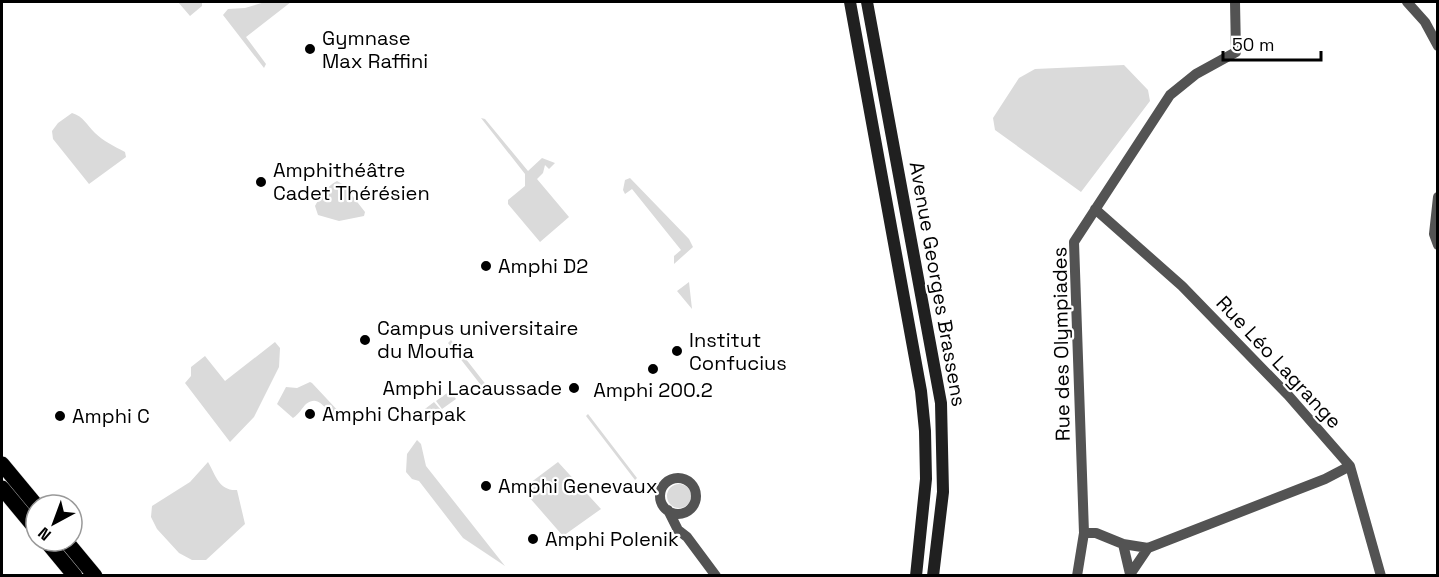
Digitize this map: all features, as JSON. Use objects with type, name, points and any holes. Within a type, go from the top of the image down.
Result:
[{"type":"main road","points":[[2,464],[26,493]]},
{"type":"main road","points":[[2,488],[24,515]]},
{"type":"main road","points":[[56,553],[75,576]]},
{"type":"main road","points":[[76,553],[95,576]]},
{"type":"street","name":"Avenue Georges Brassens","points":[[850,2],[921,391],[926,479],[916,576]]},
{"type":"street","name":"Avenue Georges Brassens","points":[[867,2],[941,403],[943,492],[933,576]]},
{"type":"street","name":"Rue des Olympiades","points":[[1077,576],[1084,533],[1074,242],[1170,95],[1196,74],[1236,52],[1236,2]]},
{"type":"street","points":[[1407,2],[1425,22],[1437,46]]},
{"type":"street","points":[[1437,197],[1434,234],[1437,245]]},
{"type":"street","name":"Rue Léo Lagrange","points":[[1095,209],[1182,286],[1288,395],[1350,466],[1381,576]]},
{"type":"street","points":[[1084,533],[1096,533],[1123,544],[1148,548],[1325,479],[1350,466]]},
{"type":"street","points":[[668,510],[682,513],[692,508],[696,497],[692,483],[682,478],[672,478],[662,488],[662,503],[678,530],[687,537],[716,576]]},
{"type":"street","points":[[682,513],[687,537]]},
{"type":"street","points":[[1123,544],[1130,575]]},
{"type":"street","points":[[1130,575],[1148,548]]},
{"type":"shaded area","points":[[178,2],[202,2],[202,6],[190,16]]},
{"type":"shaded area","points":[[265,2],[291,2],[246,37],[266,64],[264,68],[223,15],[228,9],[245,8]]},
{"type":"shaded area","points":[[1124,65],[1148,90],[1150,101],[1081,192],[995,130],[993,118],[1019,78],[1035,69]]},
{"type":"shaded area","points":[[72,113],[82,119],[95,133],[125,152],[126,157],[89,184],[53,139],[52,131],[58,123]]},
{"type":"shaded area","points":[[481,118],[485,119],[528,171],[542,158],[555,163],[549,169],[545,165],[543,173],[537,179],[569,217],[540,242],[508,204],[508,200],[525,186],[525,174]]},
{"type":"shaded area","points":[[630,178],[689,239],[693,247],[674,264],[674,256],[681,250],[632,189],[625,194],[623,190],[625,180]]},
{"type":"shaded area","points":[[337,181],[344,185],[365,212],[364,216],[339,221],[318,215],[315,206],[317,202]]},
{"type":"shaded area","points":[[689,282],[692,309],[677,291]]},
{"type":"shaded area","points":[[451,340],[487,386],[484,389],[448,343]]},
{"type":"shaded area","points":[[275,342],[280,348],[279,367],[254,417],[230,442],[185,383],[191,376],[191,367],[205,356],[225,381]]},
{"type":"shaded area","points":[[310,382],[341,414],[330,411],[313,401],[306,404],[293,418],[277,404],[286,387],[297,388]]},
{"type":"shaded area","points":[[450,391],[456,399],[442,409],[436,401]]},
{"type":"shaded area","points":[[434,402],[441,410],[427,421],[421,412]]},
{"type":"shaded area","points":[[588,414],[637,478],[635,480],[586,416]]},
{"type":"shaded area","points":[[417,440],[421,444],[426,466],[505,566],[463,538],[419,481],[412,479],[406,472],[407,454]]},
{"type":"shaded area","points":[[208,462],[222,485],[231,490],[237,490],[245,524],[206,560],[192,560],[179,553],[157,529],[151,517],[152,506],[190,482]]},
{"type":"shaded area","points":[[558,462],[601,509],[563,536],[522,489]]},
{"type":"shaded area","points":[[679,484],[688,487],[691,496],[688,505],[679,508],[670,505],[667,496],[670,487]]},
{"type":"place","name":"Gymnase Max Raffini","points":[[310,49]]},
{"type":"place","name":"Amphithéâtre Cadet Thérésien","points":[[261,182]]},
{"type":"place","name":"Amphi D2","points":[[486,266]]},
{"type":"place","name":"Campus universitaire du Moufia","points":[[365,340]]},
{"type":"place","name":"Institut Confucius","points":[[677,351]]},
{"type":"place","name":"Amphi 200.2","points":[[653,369]]},
{"type":"place","name":"Amphi Lacaussade","points":[[574,388]]},
{"type":"place","name":"Amphi Charpak","points":[[310,414]]},
{"type":"place","name":"Amphi C","points":[[60,416]]},
{"type":"place","name":"Amphi Genevaux","points":[[486,486]]},
{"type":"place","name":"Amphi Polenik","points":[[533,539]]}]
